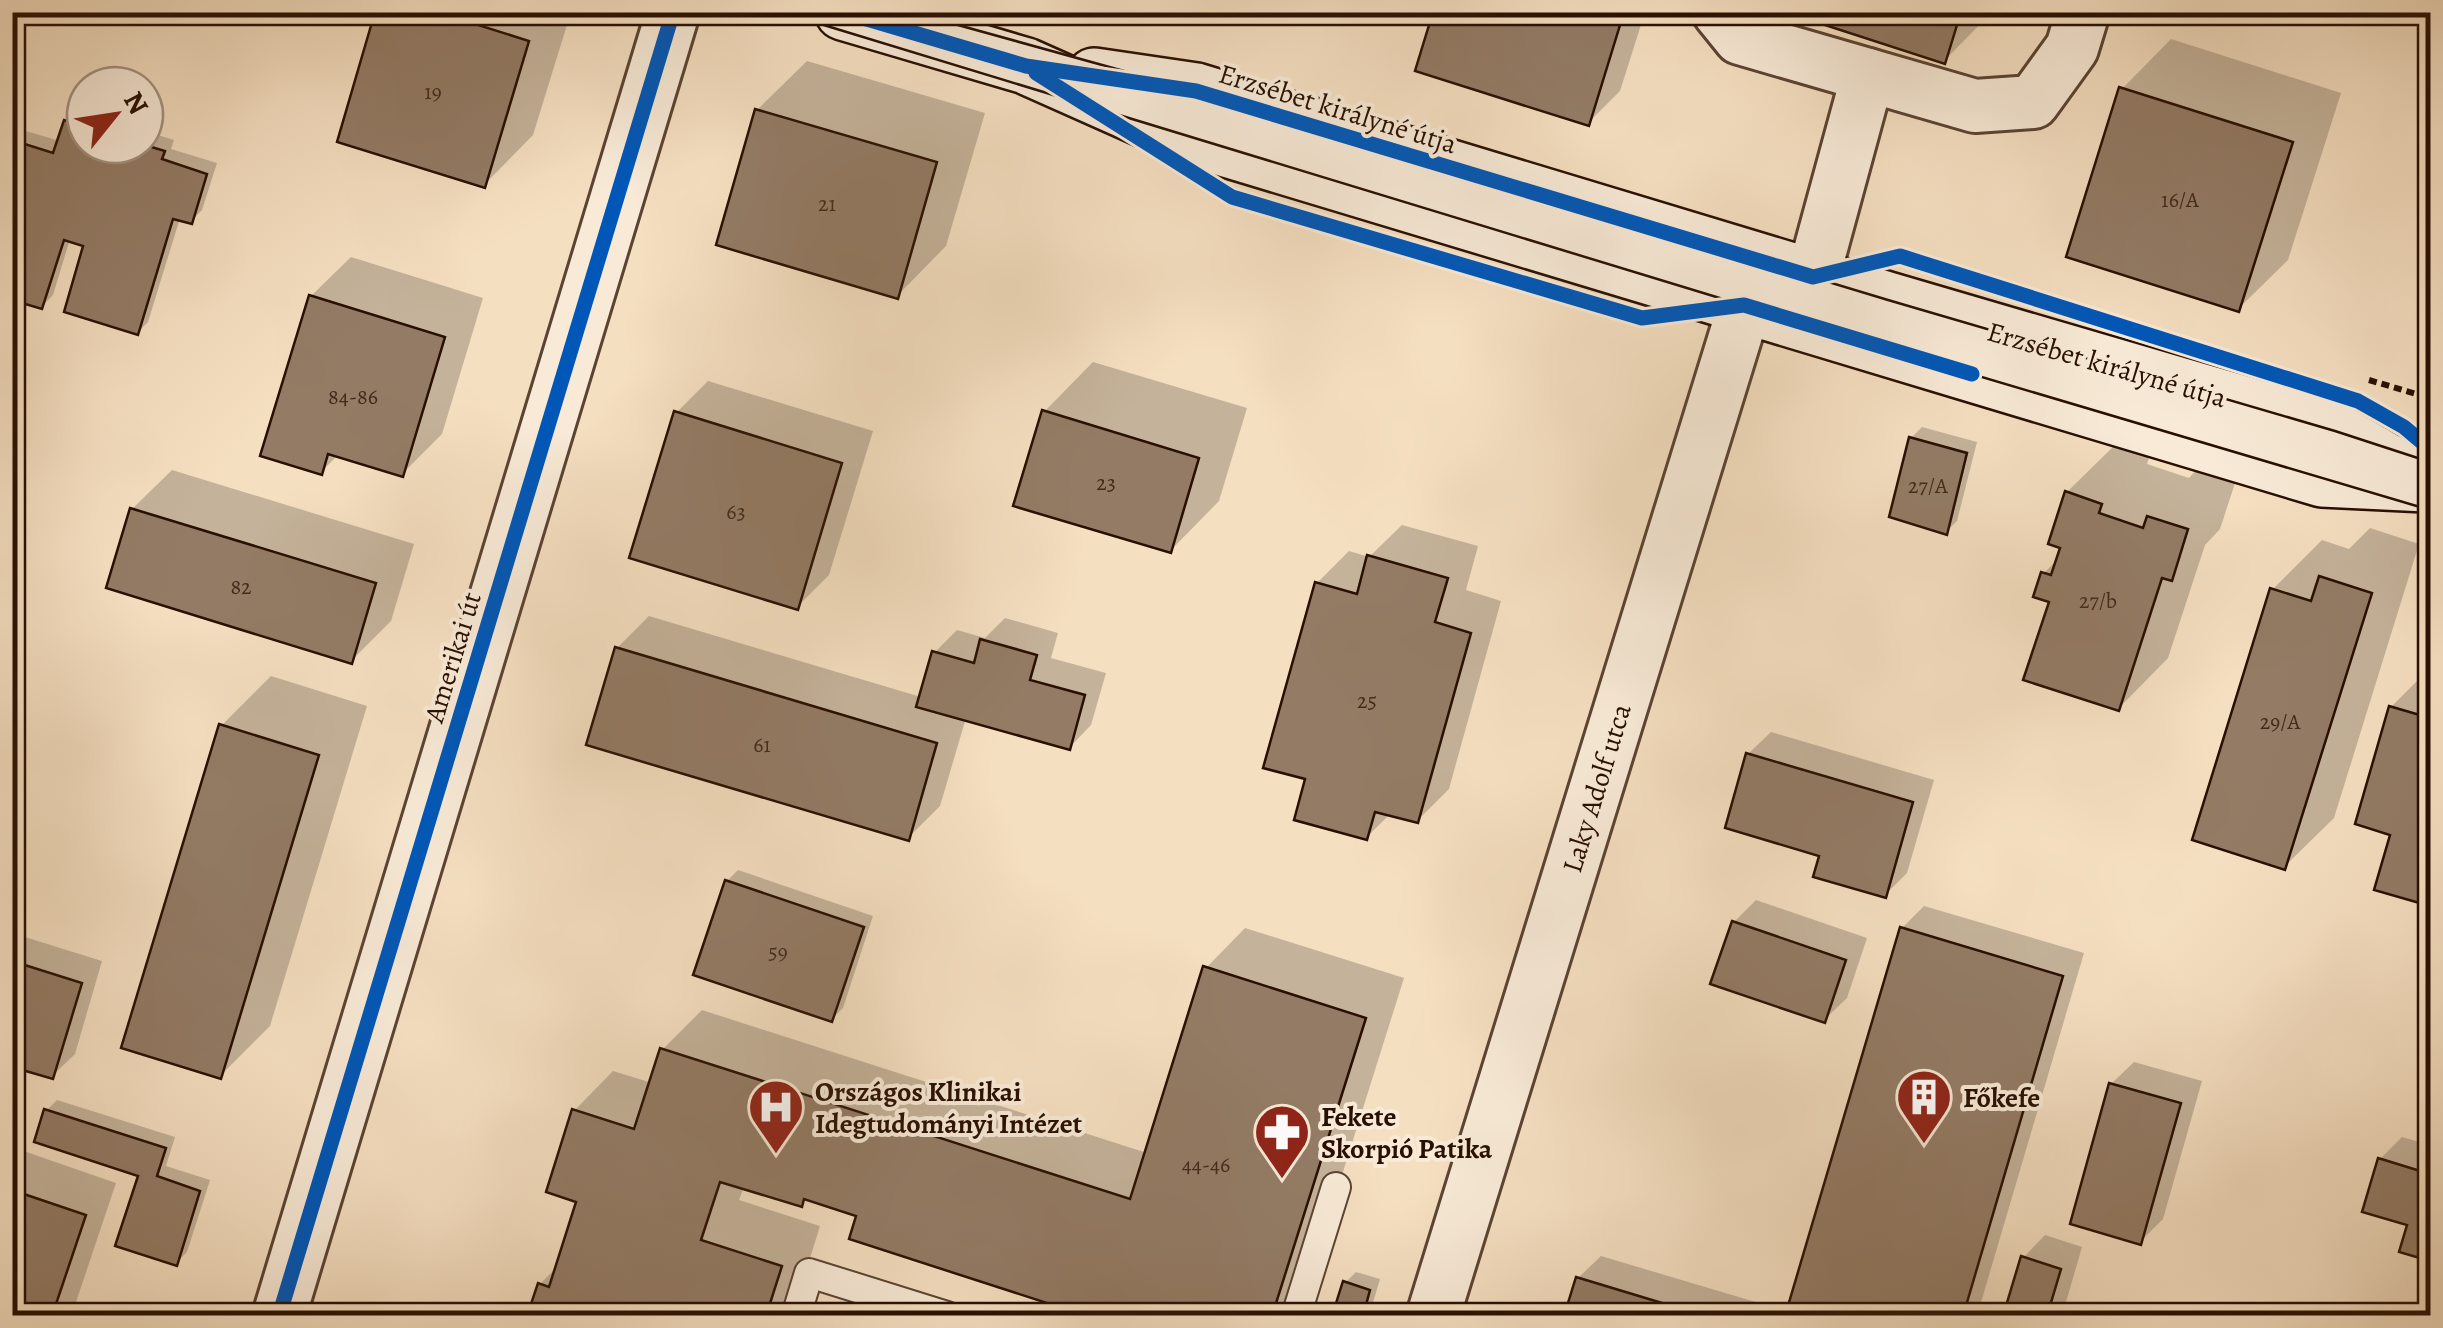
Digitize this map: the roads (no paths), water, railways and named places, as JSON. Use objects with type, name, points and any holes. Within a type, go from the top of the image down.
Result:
[{"type":"street","name":"Amerikai út","points":[[279,1316],[673,12]]},
{"type":"street","name":"Erzsébet királyné útja","points":[[843,12],[1026,66],[1183,136],[1752,283],[2322,478],[2428,485]]},
{"type":"street","points":[[1719,12],[1740,38],[1975,106],[2034,102],[2072,48],[2083,12]]},
{"type":"street","points":[[1813,276],[1868,75]]},
{"type":"street","name":"Erzsébet királyné útja","points":[[1752,283],[1813,276],[2335,432],[2428,485]]},
{"type":"street","name":"Laky Adolf utca","points":[[1433,1316],[1752,283]]},
{"type":"lane","points":[[1296,1316],[1336,1187]]},
{"type":"lane","points":[[796,1316],[809,1273],[947,1316]]},
{"type":"tram line","points":[[781,12],[2430,510]]},
{"type":"tram line","points":[[911,12],[1196,91],[2430,462]]},
{"type":"place","name":"Főkefe","points":[[1924,1146]]},
{"type":"place","name":"Országos Klinikai Idegtudományi Intézet","points":[[776,1156]]},
{"type":"place","name":"Fekete Skorpió Patika","points":[[1282,1181]]}]
